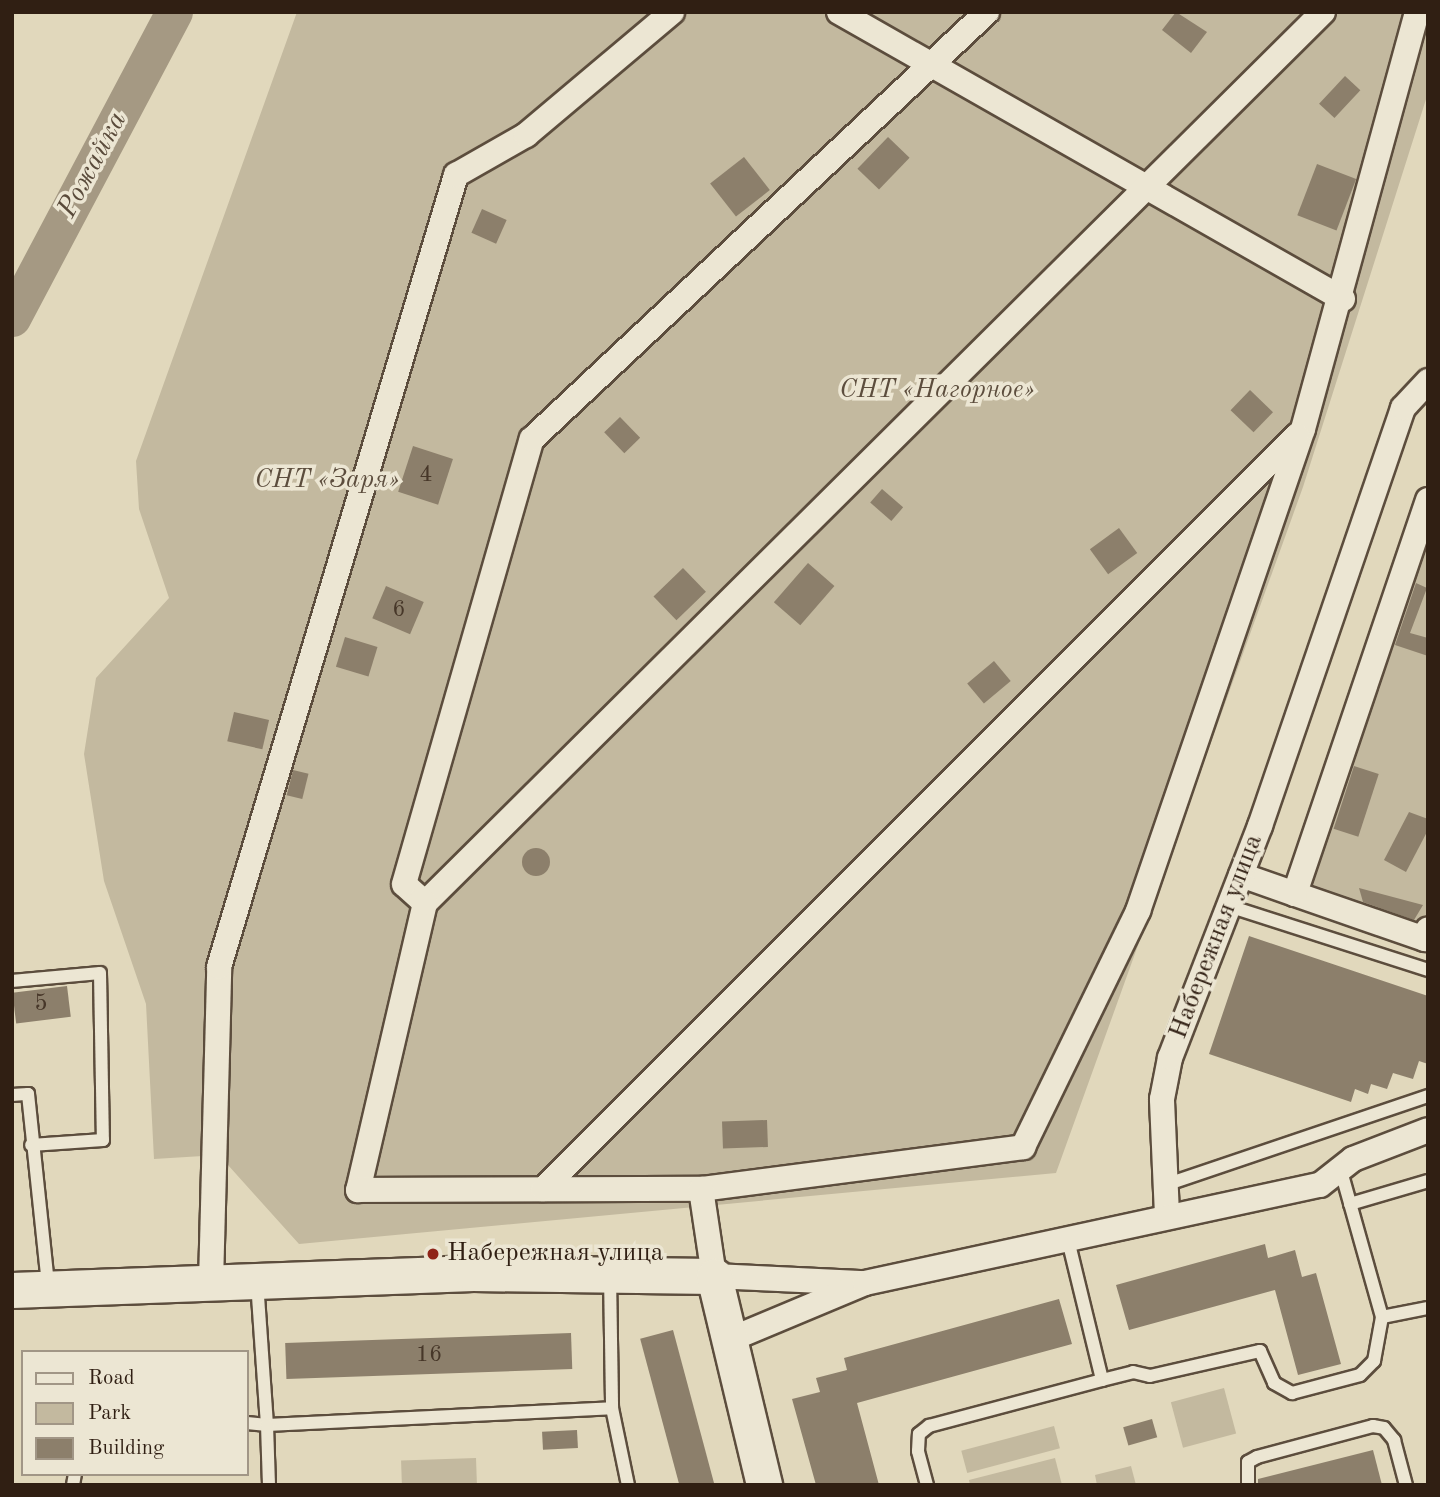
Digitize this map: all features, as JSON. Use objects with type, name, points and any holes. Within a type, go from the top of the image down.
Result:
[{"type":"street","points":[[211,1283],[219,967],[456,175],[526,135],[672,12]]},
{"type":"street","points":[[839,12],[1343,299]]},
{"type":"street","points":[[425,903],[404,884],[532,439],[928,63],[987,12]]},
{"type":"street","points":[[1323,12],[425,903],[358,1191],[701,1189],[1023,1147],[1138,911],[1303,429],[1343,299],[1418,12]]},
{"type":"street","name":"Набережная улица","points":[[1167,1215],[1165,1079],[1241,875],[1403,408],[1428,381]]},
{"type":"street","points":[[543,1189],[1303,429]]},
{"type":"street","points":[[1295,894],[1428,500]]},
{"type":"street","points":[[1241,875],[1424,939],[1428,929]]},
{"type":"street","points":[[729,1340],[784,1321],[865,1283],[1068,1240],[1167,1215],[1299,1190],[1341,1171],[1353,1159],[1428,1130]]},
{"type":"street","points":[[701,1189],[714,1276],[764,1485]]},
{"type":"street","points":[[12,1290],[610,1272],[778,1277],[865,1283]]},
{"type":"street","points":[[778,1277],[792,1298],[784,1321]]},
{"type":"lane","points":[[1229,906],[1428,970]]},
{"type":"lane","points":[[12,981],[100,973],[103,1140],[31,1145]]},
{"type":"lane","points":[[12,1095],[27,1094],[48,1289]]},
{"type":"lane","points":[[1165,1185],[1428,1096]]},
{"type":"lane","points":[[927,1485],[918,1451],[919,1434],[929,1426],[1132,1372],[1150,1377],[1260,1351],[1274,1383],[1292,1393],[1369,1369],[1382,1317],[1341,1171]]},
{"type":"lane","points":[[1350,1205],[1428,1181]]},
{"type":"lane","points":[[1068,1240],[1102,1380]]},
{"type":"lane","points":[[610,1272],[612,1408],[628,1485]]},
{"type":"lane","points":[[257,1281],[269,1485]]},
{"type":"lane","points":[[1382,1317],[1428,1308]]},
{"type":"lane","points":[[248,1423],[267,1425],[612,1408]]},
{"type":"lane","points":[[1248,1485],[1248,1462],[1257,1457],[1373,1426],[1384,1428],[1394,1440],[1406,1485]]},
{"type":"green space","name":"СНТ «Нагорное»","points":[[297,12],[1428,12],[1428,93],[1303,487],[1056,1173],[299,1244],[219,1155],[154,1159],[146,1004],[104,881],[84,754],[96,678],[169,598],[139,509],[136,461]]},
{"type":"green space","points":[[1428,491],[1428,940],[1287,891]]},
{"type":"green space","points":[[1224,1388],[1236,1433],[1183,1448],[1171,1402]]},
{"type":"green space","points":[[1054,1426],[1060,1448],[967,1473],[961,1451]]},
{"type":"green space","points":[[476,1458],[477,1485],[402,1485],[401,1461]]},
{"type":"green space","points":[[1055,1458],[1062,1485],[970,1485],[969,1480]]},
{"type":"green space","points":[[1131,1466],[1136,1485],[1097,1485],[1095,1475]]},
{"type":"building","points":[[1176,12],[1207,32],[1191,53],[1162,30]]},
{"type":"building","points":[[1345,76],[1360,90],[1334,118],[1319,104]]},
{"type":"building","points":[[888,137],[910,158],[879,189],[857,169]]},
{"type":"building","points":[[744,157],[770,190],[736,217],[710,183]]},
{"type":"building","points":[[1317,164],[1356,179],[1337,230],[1297,215]]},
{"type":"building","points":[[482,209],[507,220],[496,244],[471,233]]},
{"type":"building","points":[[1250,390],[1273,412],[1254,432],[1231,410]]},
{"type":"building","points":[[620,417],[640,438],[624,453],[604,432]]},
{"type":"building","points":[[413,446],[453,459],[438,505],[398,492]]},
{"type":"building","points":[[882,489],[903,507],[891,521],[870,503]]},
{"type":"building","points":[[1119,528],[1137,553],[1108,574],[1090,549]]},
{"type":"building","points":[[808,563],[834,586],[800,625],[774,602]]},
{"type":"building","points":[[683,568],[706,592],[676,620],[654,596]]},
{"type":"building","points":[[1416,583],[1427,588],[1410,633],[1428,638],[1428,656],[1395,645]]},
{"type":"building","points":[[386,586],[424,602],[410,634],[372,618]]},
{"type":"building","points":[[345,637],[378,647],[368,677],[336,667]]},
{"type":"building","points":[[994,661],[1011,681],[984,703],[967,683]]},
{"type":"building","points":[[234,712],[269,720],[262,749],[227,741]]},
{"type":"building","points":[[1354,766],[1379,774],[1358,837],[1334,829]]},
{"type":"building","points":[[293,770],[309,774],[302,799],[287,795]]},
{"type":"building","points":[[1409,812],[1428,819],[1428,830],[1406,872],[1384,860]]},
{"type":"building","points":[[536,848],[546,852],[550,862],[546,872],[536,876],[526,872],[522,862],[526,852]]},
{"type":"building","points":[[1359,888],[1423,905],[1414,920],[1363,902]]},
{"type":"building","points":[[1249,936],[1428,996],[1428,1064],[1419,1061],[1413,1079],[1393,1073],[1387,1089],[1371,1084],[1368,1094],[1355,1089],[1351,1102],[1209,1054]]},
{"type":"building","points":[[67,986],[71,1017],[16,1023],[12,993]]},
{"type":"building","points":[[767,1120],[768,1147],[723,1149],[722,1122]]},
{"type":"building","points":[[1265,1244],[1268,1258],[1295,1250],[1302,1277],[1316,1273],[1341,1364],[1298,1375],[1275,1290],[1129,1330],[1116,1285]]},
{"type":"building","points":[[1059,1299],[1072,1344],[857,1403],[879,1485],[816,1485],[792,1399],[820,1392],[816,1378],[847,1370],[844,1358]]},
{"type":"building","points":[[673,1330],[714,1485],[679,1485],[640,1339]]},
{"type":"building","points":[[571,1333],[572,1369],[286,1379],[285,1343]]},
{"type":"building","points":[[1152,1419],[1157,1437],[1128,1446],[1123,1427]]},
{"type":"building","points":[[577,1430],[578,1448],[543,1450],[542,1432]]},
{"type":"building","points":[[1373,1450],[1382,1485],[1258,1485],[1258,1479]]},
{"type":"waterway","name":"Рожайка","points":[[12,318],[174,12]]},
{"type":"place","name":"Набережная улица","points":[[433,1254]]},
{"type":"park label","name":"СНТ «Заря»","points":[[327,481]]}]
